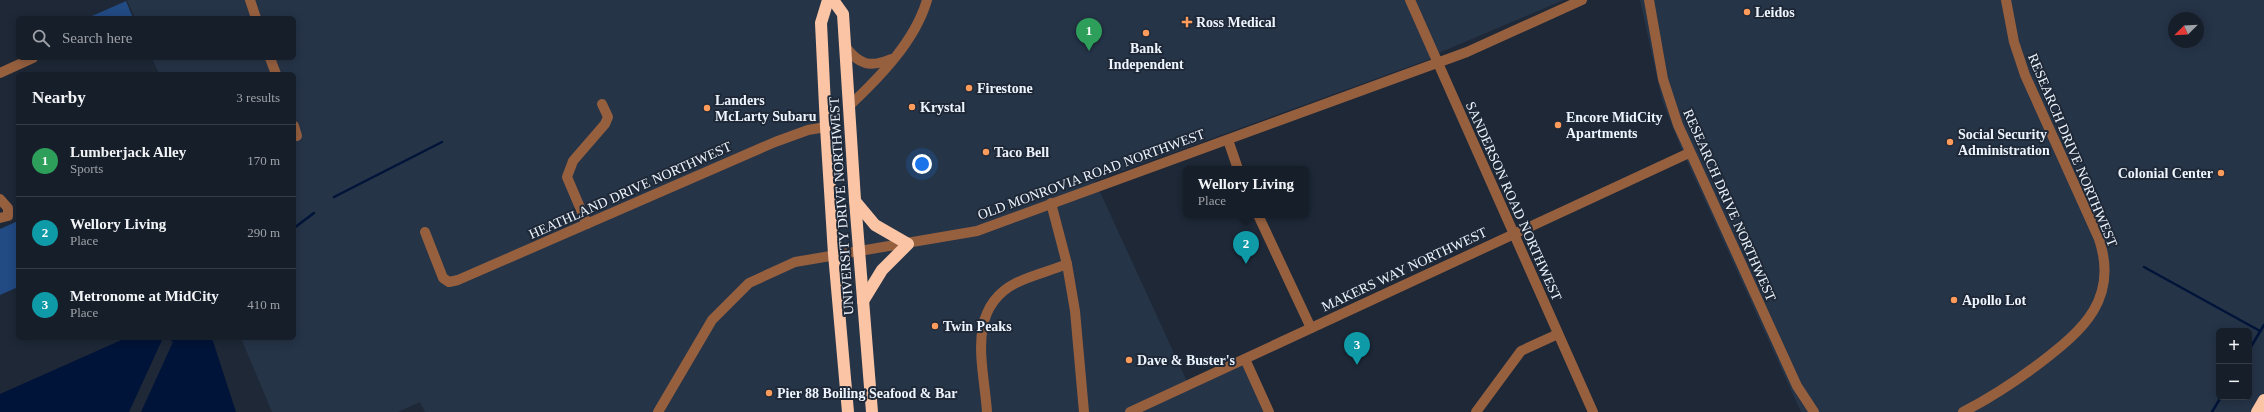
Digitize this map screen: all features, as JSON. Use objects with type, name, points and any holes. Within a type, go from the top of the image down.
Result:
[{"type":"highway","name":"UNIVERSITY DRIVE NORTHWEST","points":[[828,0],[821,23],[826,127],[834,254],[848,412]]},
{"type":"highway","name":"UNIVERSITY DRIVE NORTHWEST","points":[[833,0],[843,14],[855,200],[872,412]]},
{"type":"highway","points":[[855,200],[875,225],[908,244],[882,270],[863,301]]},
{"type":"highway","points":[[2257,412],[2264,400]]},
{"type":"street","points":[[250,0],[255,16]]},
{"type":"street","points":[[849,106],[869,88],[893,58],[922,15],[927,0]]},
{"type":"street","name":"SANDERSON ROAD NORTHWEST","points":[[1410,0],[1513,234],[1594,412]]},
{"type":"street","name":"OLD MONROVIA ROAD NORTHWEST","points":[[658,412],[712,320],[749,283],[794,262],[834,254],[908,244],[977,230],[1228,140],[1437,61],[1467,52],[1582,0]]},
{"type":"street","name":"RESEARCH DRIVE NORTHWEST","points":[[1649,0],[1665,87],[1689,152],[1797,386],[1812,411]]},
{"type":"street","name":"RESEARCH DRIVE NORTHWEST","points":[[1963,412],[2029,371],[2074,336],[2092,315],[2099,301],[2104,282],[2104,261],[2099,239],[2025,75],[2014,42],[2006,0]]},
{"type":"street","points":[[845,46],[856,59],[865,63],[876,65],[893,58]]},
{"type":"street","points":[[0,73],[29,60]]},
{"type":"street","points":[[271,60],[275,72]]},
{"type":"street","points":[[587,224],[567,177],[573,161],[605,124],[608,117],[602,104]]},
{"type":"street","name":"HEATHLAND DRIVE NORTHWEST","points":[[424,232],[443,278],[449,282],[469,276],[776,142],[808,130],[826,127]]},
{"type":"street","points":[[1228,140],[1237,166]]},
{"type":"street","name":"MAKERS WAY NORTHWEST","points":[[1130,412],[1689,152]]},
{"type":"street","points":[[0,198],[8,208],[8,216],[0,218]]},
{"type":"street","points":[[1051,203],[1067,264],[1075,311],[1084,412]]},
{"type":"street","points":[[1259,218],[1311,328]]},
{"type":"street","points":[[987,412],[981,338],[982,323],[988,308],[999,293],[1014,284],[1067,264]]},
{"type":"street","points":[[1476,412],[1514,358],[1521,351],[1558,334]]},
{"type":"street","points":[[1245,359],[1269,412]]},
{"type":"shaded area","points":[[127,0],[1564,0],[1441,52],[1430,59],[1095,181],[1190,388],[1244,364],[1266,412],[425,412],[420,402],[398,412],[272,412],[242,340],[296,340],[296,72],[158,72],[153,60],[296,60],[296,16],[134,16]]},
{"type":"shaded area","points":[[1640,0],[2264,0],[2264,412],[1801,412],[1681,148],[1662,100]]},
{"type":"shaded area","points":[[126,1],[132,16],[92,16]]},
{"type":"shaded area","points":[[16,222],[16,288],[0,295],[0,229]]},
{"type":"shaded area","points":[[122,340],[162,340],[129,412],[0,412],[0,394]]},
{"type":"shaded area","points":[[170,340],[213,340],[236,412],[141,412],[173,342]]},
{"type":"waterway","points":[[334,197],[442,142]]},
{"type":"waterway","points":[[296,226],[314,213]]},
{"type":"waterway","points":[[2144,267],[2260,331]]},
{"type":"waterway","points":[[2252,345],[2264,325]]},
{"type":"waterway","points":[[2212,412],[2219,400]]},
{"type":"place","name":"Leidos","points":[[1747,12]]},
{"type":"place","name":"Ross Medical","points":[[1187,22]]},
{"type":"place","name":"Bank Independent","points":[[1146,33]]},
{"type":"place","name":"Lumberjack Alley","points":[[1089,51]]},
{"type":"place","name":"Firestone","points":[[969,88]]},
{"type":"place","name":"Krystal","points":[[912,107]]},
{"type":"place","name":"Landers McLarty Subaru","points":[[707,108]]},
{"type":"place","name":"Encore MidCity Apartments","points":[[1558,125]]},
{"type":"place","name":"Social Security Administration","points":[[1950,142]]},
{"type":"place","name":"Taco Bell","points":[[986,152]]},
{"type":"place","name":"Colonial Center","points":[[2221,173]]},
{"type":"place","name":"Wellory Living","points":[[1246,264]]},
{"type":"place","name":"Apollo Lot","points":[[1954,300]]},
{"type":"place","name":"Twin Peaks","points":[[935,326]]},
{"type":"place","name":"Dave & Buster's","points":[[1129,360]]},
{"type":"place","name":"Metronome at MidCity","points":[[1357,365]]},
{"type":"place","name":"Pier 88 Boiling Seafood & Bar","points":[[769,393]]}]
